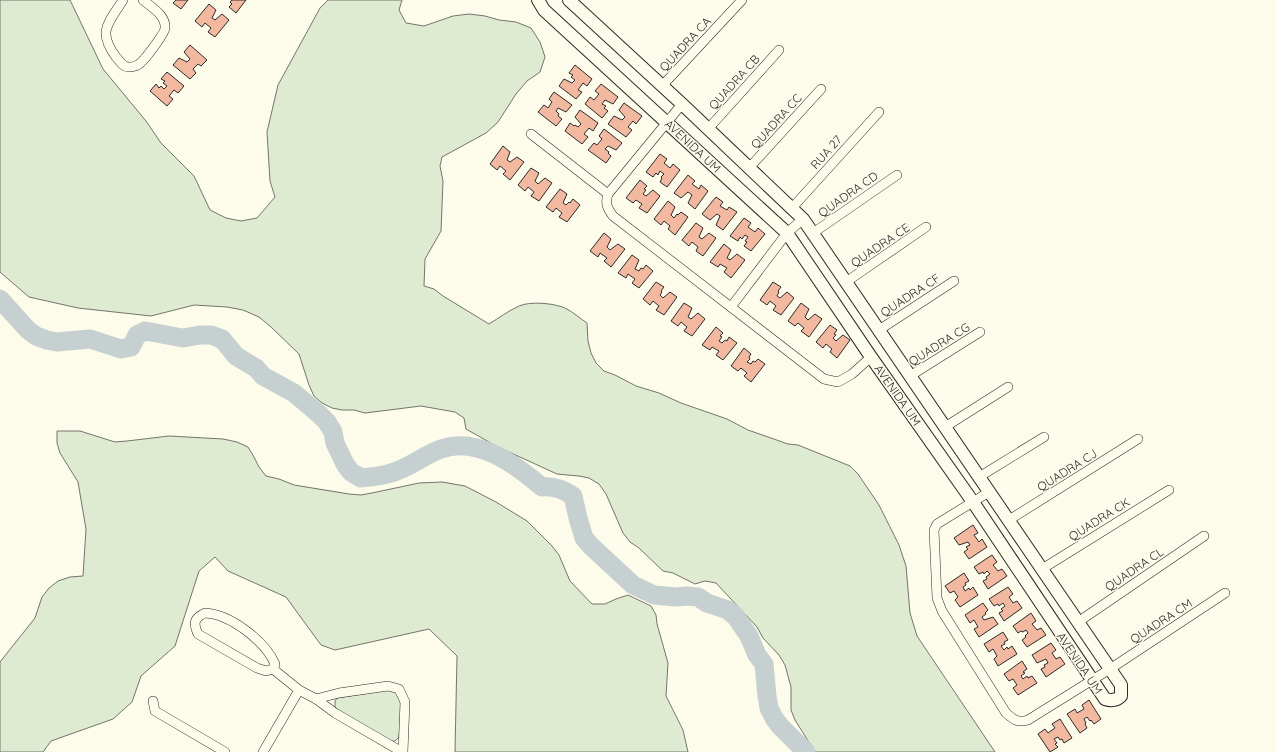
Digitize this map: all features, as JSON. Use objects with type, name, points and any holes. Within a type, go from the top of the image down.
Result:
[{"type":"street","points":[[123,0],[107,26],[105,33],[108,46],[122,64],[128,67],[138,65],[164,34],[166,28],[164,20],[156,10],[143,0]]},
{"type":"street","name":"AVENIDA UM","points":[[538,0],[544,10],[787,234],[973,502],[1105,699],[1111,701],[1118,699],[1121,696],[1121,684],[803,219],[682,104],[569,0]]},
{"type":"street","name":"QUADRA CA","points":[[662,86],[742,0]]},
{"type":"street","name":"QUADRA CB","points":[[708,129],[779,50]]},
{"type":"street","name":"QUADRA CC","points":[[749,168],[821,89]]},
{"type":"street","points":[[682,104],[608,194],[606,201],[607,208],[613,216],[824,379],[838,382],[852,374],[871,357]]},
{"type":"street","name":"RUA 27","points":[[792,208],[878,112]]},
{"type":"street","points":[[531,134],[608,194]]},
{"type":"street","name":"QUADRA CD","points":[[813,233],[897,175]]},
{"type":"street","points":[[731,307],[787,234],[803,219]]},
{"type":"street","name":"QUADRA CE","points":[[846,282],[926,227]]},
{"type":"street","name":"QUADRA CF","points":[[879,330],[954,281]]},
{"type":"street","name":"QUADRA CG","points":[[910,376],[980,332]]},
{"type":"street","points":[[945,427],[1008,387]]},
{"type":"street","points":[[979,477],[1044,437]]},
{"type":"street","name":"QUADRA CJ","points":[[1008,520],[1138,439]]},
{"type":"street","name":"QUADRA CK","points":[[1042,569],[1169,490]]},
{"type":"street","name":"QUADRA CM","points":[[989,492],[943,519],[937,524],[934,530],[937,598],[942,611],[1006,713],[1014,720],[1021,722],[1028,720],[1110,669],[1225,593]]},
{"type":"street","name":"QUADRA CL","points":[[1078,622],[1204,536]]},
{"type":"street","points":[[205,613],[212,613],[239,626],[264,647],[275,664],[273,669],[266,671],[257,668],[198,634],[195,627],[195,620],[198,616],[205,613]]},
{"type":"street","points":[[273,669],[299,690],[402,752],[406,702],[399,689],[388,686],[339,693],[316,699]]},
{"type":"street","points":[[263,752],[299,690]]},
{"type":"street","points":[[153,701],[156,711],[225,752]]},
{"type":"green space","points":[[0,0],[70,0],[103,69],[146,121],[161,143],[194,176],[210,210],[226,218],[241,221],[257,218],[275,197],[270,181],[267,132],[278,85],[320,8],[328,0],[402,0],[399,10],[406,23],[424,26],[453,16],[469,14],[516,22],[531,28],[540,42],[545,57],[540,72],[527,81],[516,94],[498,122],[486,133],[442,157],[440,166],[443,181],[441,231],[425,259],[424,286],[434,289],[489,324],[511,310],[524,304],[543,303],[562,307],[587,323],[588,341],[591,353],[596,363],[604,371],[636,386],[659,393],[681,403],[727,419],[748,430],[788,444],[798,445],[850,466],[858,474],[879,505],[899,545],[906,566],[910,613],[917,636],[995,752],[815,752],[795,720],[791,710],[791,687],[785,665],[779,655],[763,638],[757,627],[716,583],[705,581],[695,584],[673,573],[663,571],[639,548],[630,542],[623,533],[606,494],[599,484],[589,478],[557,474],[496,446],[466,429],[464,418],[455,412],[421,406],[365,413],[354,410],[332,408],[322,403],[314,396],[299,354],[259,317],[243,310],[227,307],[194,305],[151,316],[78,308],[29,297],[0,272]]},
{"type":"green space","points":[[57,431],[80,431],[115,442],[169,436],[223,439],[237,442],[248,447],[259,467],[266,476],[294,485],[349,494],[361,495],[419,483],[442,482],[465,486],[496,502],[527,521],[552,546],[559,555],[570,581],[592,604],[605,604],[628,595],[651,606],[656,615],[657,624],[668,663],[666,696],[683,730],[688,752],[455,752],[457,656],[429,629],[335,650],[321,645],[286,597],[228,571],[215,557],[199,571],[175,646],[141,676],[132,702],[113,719],[51,741],[43,752],[0,752],[0,662],[35,618],[42,597],[49,588],[58,581],[70,577],[83,576],[86,529],[78,482],[60,453],[57,443]]},
{"type":"green space","points":[[387,690],[393,691],[397,694],[401,705],[399,737],[395,741],[390,741],[335,708],[335,701],[337,698]]},
{"type":"building","points":[[176,0],[188,0],[181,9],[173,3]]},
{"type":"building","points":[[232,0],[246,0],[236,13],[229,7],[232,4],[230,2]]},
{"type":"building","points":[[209,4],[216,10],[212,18],[215,20],[222,14],[229,20],[215,37],[208,32],[211,28],[205,23],[202,27],[195,21]]},
{"type":"building","points":[[190,45],[207,60],[201,66],[198,64],[193,69],[196,73],[190,79],[173,65],[179,58],[187,62],[190,59],[184,52]]},
{"type":"building","points":[[575,65],[592,79],[587,86],[583,83],[578,90],[582,92],[576,99],[559,86],[564,79],[572,83],[575,80],[571,77],[573,75],[569,73]]},
{"type":"building","points":[[167,72],[184,86],[178,93],[174,90],[169,96],[173,99],[167,106],[150,91],[156,84],[159,88],[161,86],[164,89],[167,86],[163,83],[165,81],[161,79]]},
{"type":"building","points":[[601,84],[618,97],[613,104],[605,100],[602,104],[606,106],[604,108],[608,111],[602,118],[585,104],[590,97],[594,100],[599,94],[595,91]]},
{"type":"building","points":[[554,92],[572,105],[566,112],[558,108],[556,111],[559,114],[558,116],[562,119],[556,126],[538,112],[544,105],[548,108],[552,102],[549,99]]},
{"type":"building","points":[[624,103],[642,116],[636,124],[633,121],[628,127],[632,130],[626,137],[608,124],[614,116],[622,120],[625,117],[619,110]]},
{"type":"building","points":[[580,110],[598,123],[593,131],[589,128],[584,134],[588,137],[582,144],[565,131],[570,123],[578,127],[581,124],[575,117]]},
{"type":"building","points":[[604,129],[622,143],[616,150],[608,146],[605,149],[611,156],[606,163],[588,150],[594,143],[597,145],[602,139],[599,136]]},
{"type":"building","points":[[503,146],[510,152],[507,160],[510,162],[517,157],[524,162],[510,180],[503,174],[506,171],[500,166],[497,170],[490,164]]},
{"type":"building","points":[[660,154],[667,159],[664,163],[670,168],[673,164],[680,170],[667,187],[660,182],[661,177],[664,174],[660,171],[658,175],[656,173],[653,177],[646,172]]},
{"type":"building","points":[[531,168],[539,173],[535,181],[538,184],[545,178],[552,183],[539,201],[531,196],[534,192],[528,187],[525,191],[518,185]]},
{"type":"building","points":[[688,175],[695,181],[692,184],[699,189],[701,185],[708,191],[695,209],[688,203],[692,195],[688,192],[681,198],[674,193]]},
{"type":"building","points":[[640,180],[647,186],[644,189],[646,190],[643,194],[646,196],[653,190],[660,196],[647,213],[639,208],[642,204],[636,200],[633,203],[626,198]]},
{"type":"building","points":[[560,189],[567,194],[563,203],[566,205],[573,199],[580,205],[567,222],[559,217],[562,213],[556,208],[553,212],[546,207]]},
{"type":"building","points":[[716,197],[723,202],[720,206],[727,210],[729,207],[737,212],[723,230],[716,225],[720,216],[717,214],[710,220],[702,214]]},
{"type":"building","points":[[668,201],[675,207],[671,215],[674,218],[681,212],[688,217],[675,235],[668,229],[670,226],[664,221],[661,225],[654,219]]},
{"type":"building","points":[[744,218],[751,223],[748,227],[755,232],[758,228],[765,234],[751,251],[744,246],[748,237],[745,235],[742,239],[740,237],[738,241],[730,236]]},
{"type":"building","points":[[696,223],[703,228],[699,237],[702,239],[709,233],[716,238],[703,256],[696,251],[698,247],[692,242],[689,246],[682,240]]},
{"type":"building","points":[[604,233],[611,239],[607,247],[610,250],[618,244],[625,249],[611,267],[604,261],[607,258],[600,253],[598,257],[590,251]]},
{"type":"building","points":[[724,244],[731,250],[727,258],[730,260],[737,254],[745,260],[731,278],[724,272],[727,268],[720,264],[718,267],[710,262]]},
{"type":"building","points":[[632,255],[639,260],[635,269],[639,271],[646,265],[653,271],[639,288],[632,283],[635,279],[628,274],[626,278],[618,273]]},
{"type":"building","points":[[656,282],[664,287],[660,295],[663,298],[670,292],[677,297],[664,315],[656,310],[659,306],[653,301],[650,305],[643,299]]},
{"type":"building","points":[[773,282],[781,287],[777,296],[780,298],[787,292],[794,298],[781,315],[773,310],[776,306],[770,301],[767,305],[760,300]]},
{"type":"building","points":[[684,303],[692,308],[688,317],[691,319],[698,313],[705,319],[692,336],[684,331],[687,327],[681,322],[678,326],[671,321]]},
{"type":"building","points":[[801,303],[809,309],[805,317],[808,320],[815,314],[822,319],[809,337],[801,331],[804,328],[798,323],[795,326],[788,321]]},
{"type":"building","points":[[830,325],[837,330],[834,334],[836,335],[833,338],[836,341],[843,335],[850,340],[837,358],[830,352],[832,349],[826,344],[823,348],[816,342]]},
{"type":"building","points":[[716,327],[723,333],[720,336],[722,337],[719,341],[722,343],[725,340],[727,341],[729,337],[737,343],[723,360],[716,355],[719,351],[712,347],[710,350],[702,345]]},
{"type":"building","points":[[744,348],[751,354],[749,357],[750,359],[747,362],[751,364],[753,361],[755,362],[758,359],[765,364],[751,382],[744,376],[747,373],[741,368],[738,371],[731,366]]},
{"type":"building","points":[[973,525],[978,533],[974,535],[979,542],[982,539],[987,547],[969,559],[964,552],[968,549],[966,547],[970,545],[968,542],[959,545],[954,538]]},
{"type":"building","points":[[992,555],[997,562],[993,565],[998,571],[1002,569],[1007,576],[988,589],[983,581],[987,579],[986,577],[990,574],[987,571],[984,574],[983,572],[979,574],[974,567]]},
{"type":"building","points":[[964,573],[969,581],[965,583],[966,585],[963,587],[965,591],[969,588],[970,590],[973,587],[978,595],[960,607],[955,600],[958,597],[954,591],[950,593],[945,586]]},
{"type":"building","points":[[1008,587],[1013,594],[1009,597],[1013,603],[1017,601],[1022,608],[1004,621],[999,613],[1003,611],[1001,609],[1005,606],[1003,603],[999,606],[998,604],[994,606],[989,599]]},
{"type":"building","points":[[983,603],[988,610],[982,617],[984,620],[993,617],[998,624],[979,637],[974,629],[978,627],[974,620],[970,623],[965,615]]},
{"type":"building","points":[[1031,613],[1036,621],[1032,624],[1037,630],[1041,628],[1046,635],[1027,647],[1022,640],[1028,633],[1026,630],[1018,633],[1013,626]]},
{"type":"building","points":[[1003,632],[1008,640],[1001,646],[1004,650],[1007,647],[1008,649],[1012,646],[1017,654],[998,666],[994,659],[997,656],[993,649],[989,652],[984,644]]},
{"type":"building","points":[[1051,643],[1056,650],[1052,653],[1056,659],[1060,657],[1065,664],[1046,677],[1041,669],[1048,663],[1046,659],[1037,663],[1032,655]]},
{"type":"building","points":[[1022,661],[1027,669],[1021,676],[1023,679],[1027,676],[1028,678],[1032,676],[1037,683],[1018,695],[1013,688],[1017,685],[1013,679],[1009,681],[1004,674]]},
{"type":"building","points":[[1089,700],[1101,719],[1094,724],[1087,717],[1084,719],[1087,728],[1080,733],[1067,714],[1075,709],[1077,713],[1084,709],[1082,705]]},
{"type":"building","points":[[1060,719],[1072,738],[1064,743],[1062,739],[1060,740],[1058,737],[1054,739],[1057,743],[1055,744],[1058,747],[1050,752],[1038,734],[1045,729],[1048,733],[1055,728],[1052,724]]},
{"type":"waterway","points":[[0,299],[28,330],[36,336],[57,342],[90,339],[121,349],[131,347],[137,335],[145,331],[183,338],[211,335],[222,339],[236,356],[256,368],[263,376],[294,393],[319,414],[327,422],[333,432],[335,443],[345,464],[351,472],[361,478],[384,475],[398,471],[441,449],[455,446],[468,446],[482,449],[508,461],[542,487],[558,488],[566,492],[573,496],[584,538],[633,585],[654,595],[698,597],[707,603],[728,610],[736,617],[749,636],[757,655],[764,664],[769,708],[774,718],[806,752]]}]
